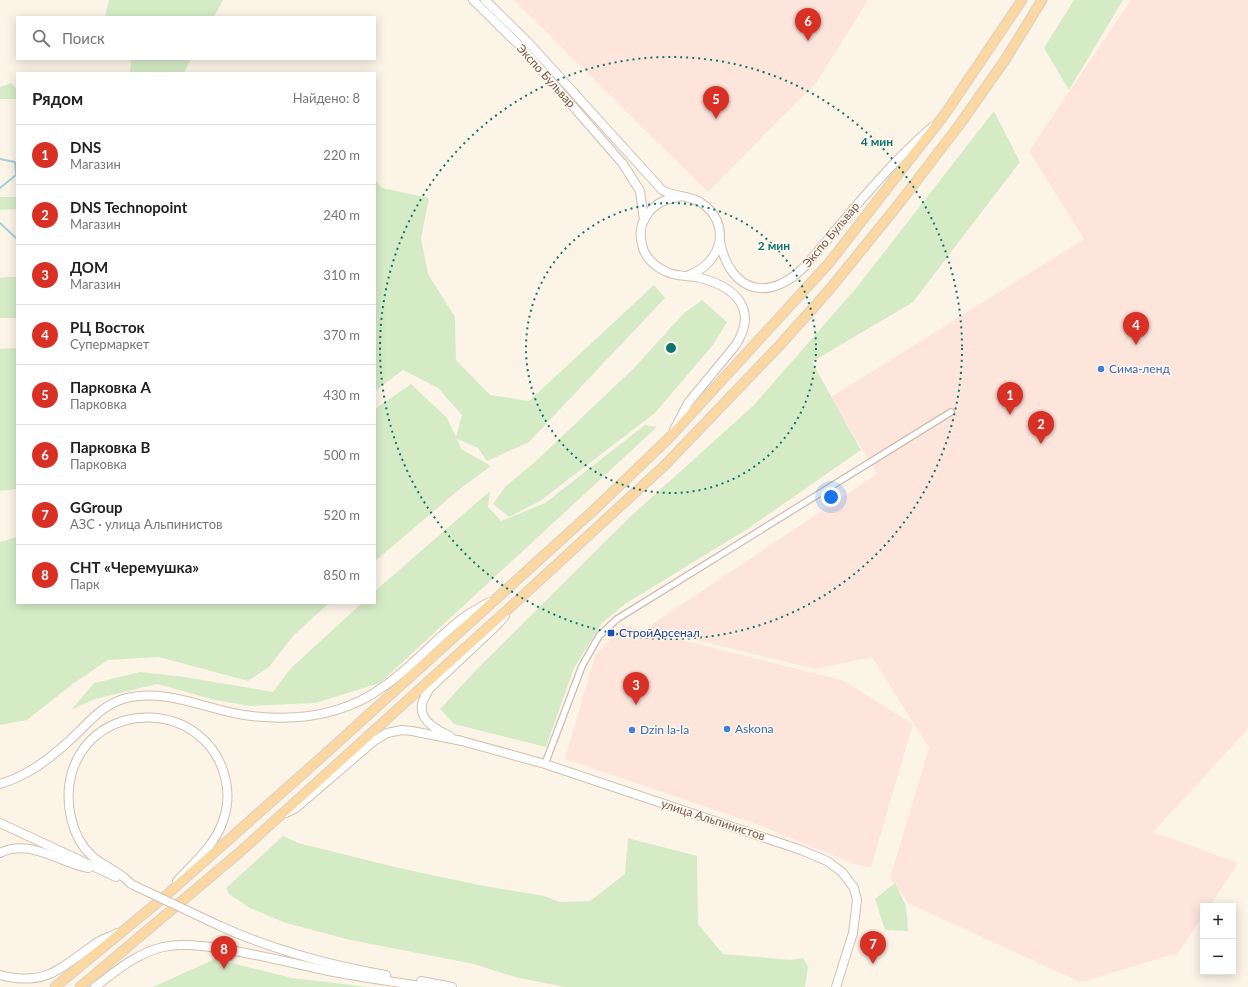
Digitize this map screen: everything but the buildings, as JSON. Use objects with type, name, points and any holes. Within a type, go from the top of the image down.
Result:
[{"type":"main road","name":"Экспо Бульвар","points":[[473,0],[525,51],[623,164],[640,191],[644,220]]},
{"type":"main road","name":"Экспо Бульвар","points":[[485,0],[527,41],[658,186],[666,193],[694,199],[702,203],[713,214],[719,230],[722,253],[730,269],[738,279],[752,287],[770,289],[786,282],[803,268],[883,174],[940,120]]},
{"type":"main road","points":[[55,987],[163,898],[324,755],[594,510],[669,438],[829,263],[940,120],[990,50],[1022,0]]},
{"type":"main road","points":[[80,987],[164,917],[274,821],[665,465],[780,345],[830,289],[898,205],[960,124],[1005,60],[1042,0]]},
{"type":"main road","name":"Экспо Бульвар","points":[[669,438],[688,403],[740,339],[745,324],[741,303],[734,294],[712,282],[689,275],[676,275],[668,273],[656,266],[647,258],[642,247],[641,227],[650,210],[666,199],[685,197]]},
{"type":"main road","points":[[689,275],[698,272],[711,261],[717,252],[720,241]]},
{"type":"main road","points":[[0,784],[10,781],[35,768],[69,741],[102,710],[114,703],[129,698],[145,695],[158,695],[217,710],[270,718],[311,716],[345,708],[370,696],[382,688],[463,618],[500,595]]},
{"type":"main road","points":[[462,741],[441,732],[428,722],[422,712],[422,702],[429,689],[497,625],[516,602]]},
{"type":"main road","points":[[132,884],[123,876],[92,856],[82,845],[71,820],[69,800],[70,781],[78,759],[84,749],[94,737],[104,729],[129,719],[156,717],[170,720],[182,725],[203,739],[211,747],[223,769],[228,797],[223,823],[206,851],[176,882],[163,898]]},
{"type":"main road","points":[[274,821],[296,808],[374,741],[386,733],[394,731],[412,731],[462,741]]},
{"type":"main road","name":"улица Альпинистов","points":[[462,741],[544,764],[801,850],[827,861],[842,872],[854,888],[857,900],[853,933],[836,985]]},
{"type":"main road","points":[[0,823],[247,938],[310,958],[375,973],[452,987]]},
{"type":"main road","points":[[0,853],[12,849],[24,848],[47,853],[76,865],[103,871]]},
{"type":"main road","points":[[0,975],[23,981],[43,979],[55,974],[96,943],[122,931]]},
{"type":"main road","points":[[95,987],[120,968],[147,952],[164,947],[183,945],[239,951],[335,972],[427,987]]},
{"type":"street","points":[[544,764],[582,666],[599,636],[617,619],[951,412]]},
{"type":"shaded area","points":[[514,0],[868,0],[816,83],[708,192]]},
{"type":"shaded area","points":[[1131,0],[1248,0],[1248,729],[1153,832],[1238,863],[1212,903],[1200,903],[1200,920],[1178,953],[1080,982],[908,903],[890,878],[929,748],[872,657],[815,669],[647,628],[877,474],[831,397],[1084,239],[1029,151]]},
{"type":"shaded area","points":[[623,625],[842,680],[913,724],[871,867],[857,865],[751,822],[565,759],[595,656]]},
{"type":"green space","points":[[109,0],[223,0],[215,16],[105,16]]},
{"type":"green space","points":[[1074,0],[1123,0],[1069,90],[1044,48]]},
{"type":"green space","points":[[131,60],[190,60],[184,72],[130,72]]},
{"type":"green space","points":[[11,83],[16,89],[16,99],[0,99],[0,87]]},
{"type":"green space","points":[[994,111],[1020,162],[913,302],[812,362],[861,450],[746,530],[625,604],[602,623],[574,668],[546,747],[454,724],[440,709],[479,667],[631,516],[754,405],[857,287]]},
{"type":"green space","points":[[376,181],[382,188],[429,198],[421,238],[428,274],[455,317],[456,360],[490,395],[529,401],[654,285],[665,298],[529,442],[487,461],[478,448],[457,439],[461,449],[491,466],[461,488],[376,560],[376,408],[411,384],[447,418],[456,437],[462,415],[438,388],[403,370],[376,390]]},
{"type":"green space","points":[[0,197],[16,197],[16,209],[0,210]]},
{"type":"green space","points":[[16,277],[16,318],[0,318],[0,278]]},
{"type":"green space","points":[[702,300],[727,322],[713,345],[655,413],[540,501],[509,517],[493,504],[505,487],[536,461],[634,368],[683,314]]},
{"type":"green space","points":[[16,348],[16,489],[0,491],[0,349]]},
{"type":"green space","points":[[645,425],[657,427],[380,683],[315,703],[250,706],[215,700],[157,684],[95,699],[71,710],[94,683],[140,672],[185,677],[273,692],[290,669],[361,604],[376,604],[376,590],[490,491],[488,507],[501,521],[545,503]]},
{"type":"green space","points":[[16,537],[16,604],[328,604],[293,636],[269,667],[248,681],[159,657],[108,660],[74,683],[27,720],[0,725],[0,542]]},
{"type":"green space","points":[[283,836],[298,843],[399,868],[484,886],[544,896],[560,902],[590,901],[625,874],[628,838],[697,856],[698,924],[723,954],[791,960],[803,958],[808,967],[805,987],[564,987],[515,977],[474,964],[350,940],[283,922],[250,908],[229,894],[226,888]]},
{"type":"green space","points":[[895,883],[906,906],[908,931],[885,930],[875,899]]},
{"type":"green space","points":[[215,959],[292,978],[368,987],[153,987]]},
{"type":"waterway","points":[[0,159],[15,162],[16,175],[0,188]]},
{"type":"waterway","points":[[0,223],[16,238]]},
{"type":"place","name":"Парковка B","points":[[808,41]]},
{"type":"place","name":"Парковка A","points":[[716,119]]},
{"type":"place","name":"РЦ Восток","points":[[1136,345]]},
{"type":"place","name":"Сима-ленд","points":[[1101,369]]},
{"type":"place","name":"DNS","points":[[1010,415]]},
{"type":"place","name":"DNS Technopoint","points":[[1041,444]]},
{"type":"place","name":"СтройАрсенал","points":[[611,633]]},
{"type":"place","name":"ДОМ","points":[[636,705]]},
{"type":"place","name":"Askona","points":[[727,729]]},
{"type":"place","name":"Dzin la-la","points":[[632,730]]},
{"type":"place","name":"GGroup","points":[[873,964]]},
{"type":"place","name":"СНТ «Черемушка»","points":[[224,969]]}]
